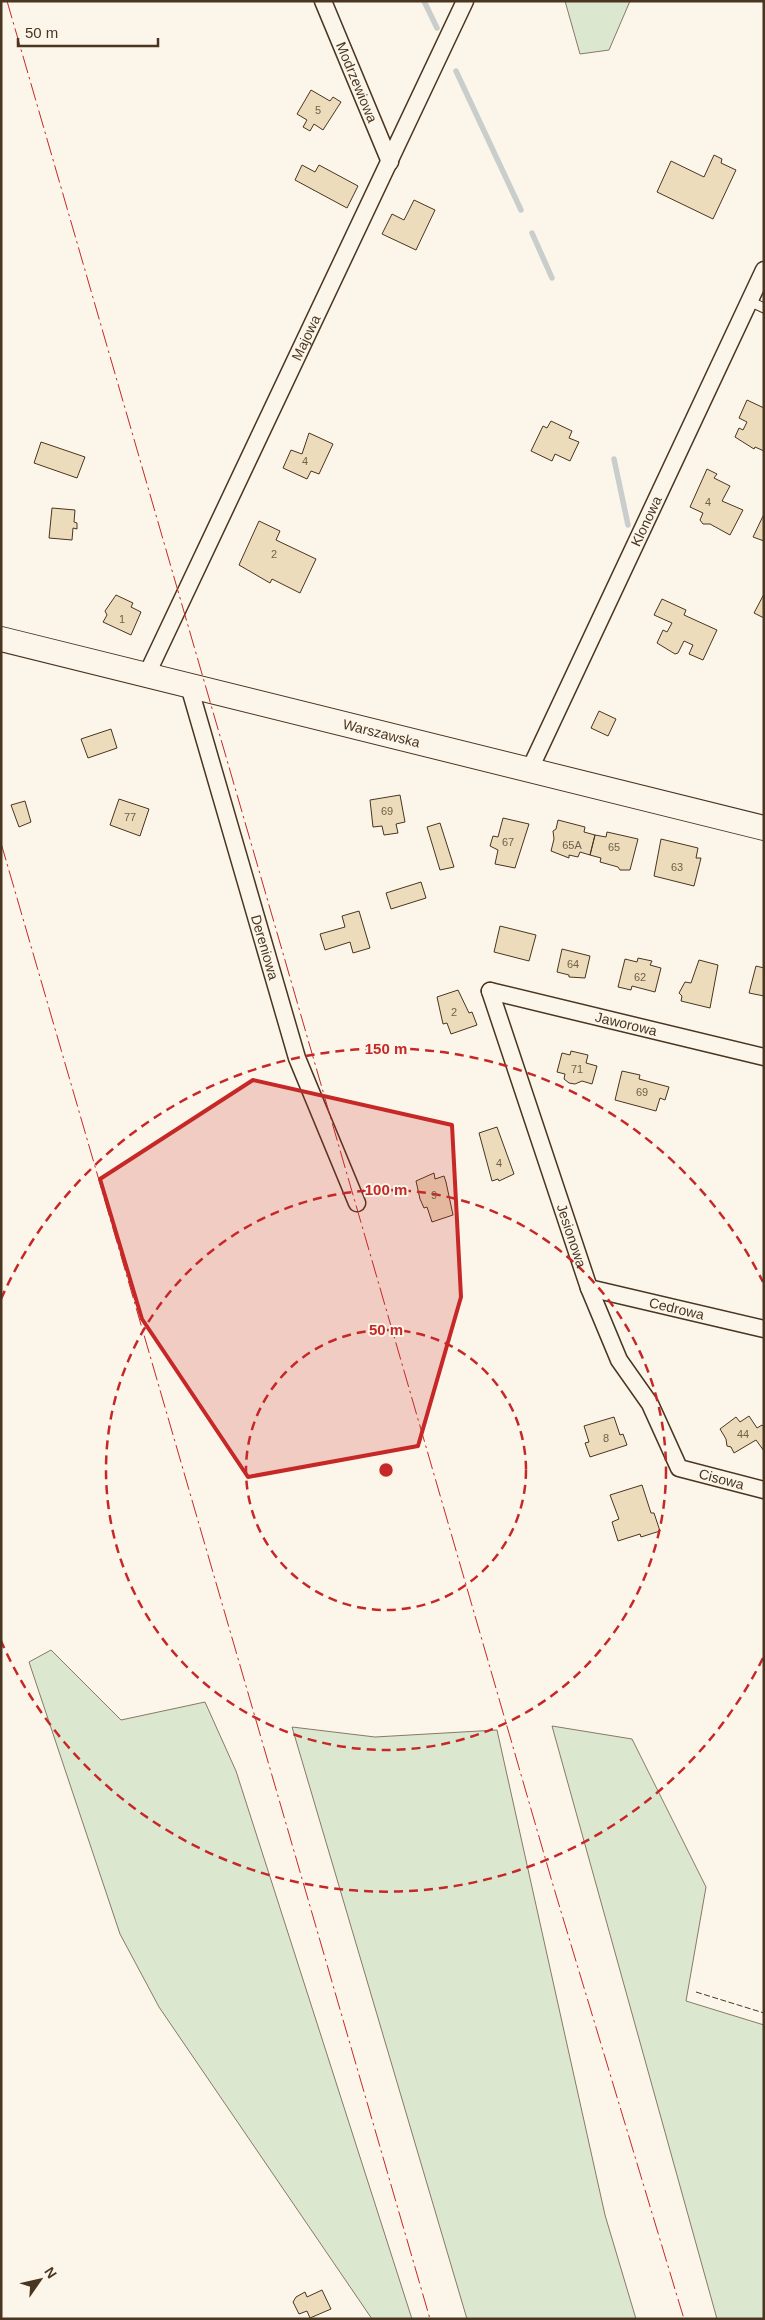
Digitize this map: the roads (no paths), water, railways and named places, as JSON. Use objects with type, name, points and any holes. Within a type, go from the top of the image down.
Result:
[{"type":"street","name":"Modrzewiowa","points":[[323,1],[390,162]]},
{"type":"street","name":"Majowa","points":[[147,674],[465,1]]},
{"type":"street","name":"Klonowa","points":[[529,770],[756,305],[764,270]]},
{"type":"street","name":"Warszawska","points":[[1,639],[764,828]]},
{"type":"street","name":"Dereniowa","points":[[189,686],[297,1058],[357,1203]]},
{"type":"street","name":"Jaworowa","points":[[490,991],[764,1056]]},
{"type":"street","name":"Jesionowa","points":[[490,991],[589,1288],[619,1360],[650,1404],[679,1468]]},
{"type":"street","name":"Cedrowa","points":[[589,1288],[764,1329]]},
{"type":"street","name":"Cisowa","points":[[679,1468],[764,1490]]},
{"type":"waterway","points":[[424,1],[437,28]]},
{"type":"waterway","points":[[456,71],[521,210]]},
{"type":"waterway","points":[[532,233],[552,278]]},
{"type":"waterway","points":[[614,459],[628,525]]}]
